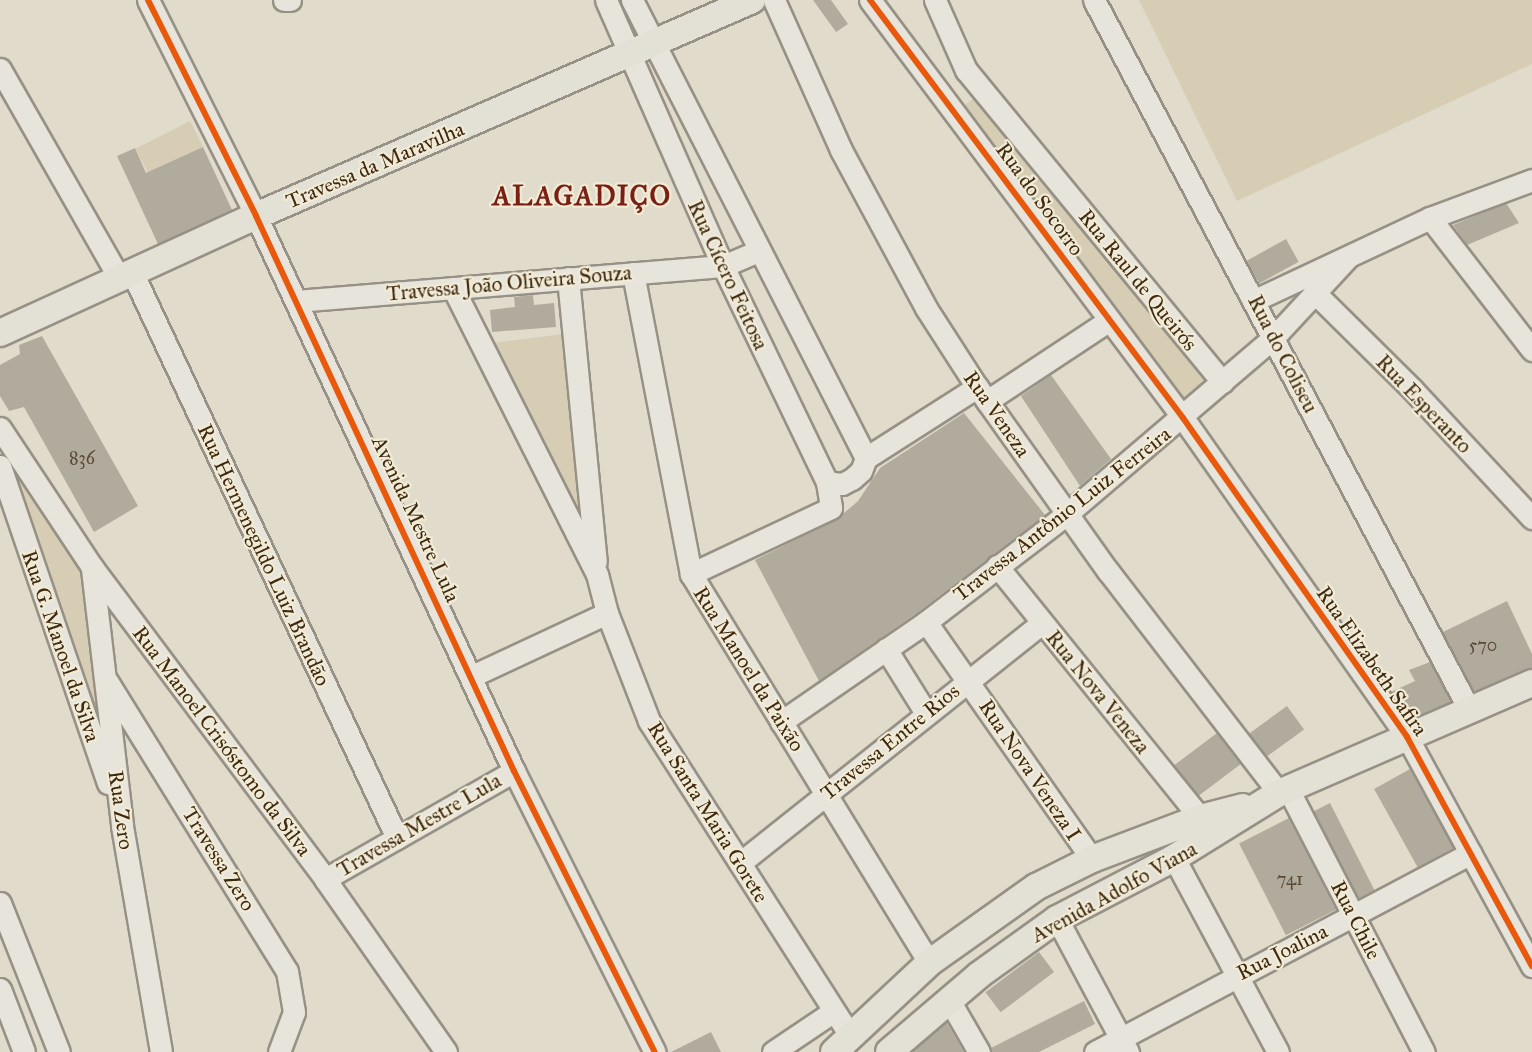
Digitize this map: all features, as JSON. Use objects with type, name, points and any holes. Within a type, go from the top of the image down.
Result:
[{"type":"main road","name":"Travessa da Maravilha","points":[[0,333],[256,216],[657,44],[752,0]]},
{"type":"main road","name":"Avenida Adolfo Viana","points":[[842,1044],[883,1003],[929,963],[993,914],[1101,856],[1200,818],[1275,795],[1532,683]]},
{"type":"main road","name":"Avenida Adolfo Viana","points":[[889,1052],[949,1000],[1056,919],[1174,858],[1275,795]]},
{"type":"main road","points":[[1101,856],[1125,866],[1125,877],[1117,887]]},
{"type":"main road","points":[[883,1003],[880,1013],[888,1026],[896,1032],[912,1033]]},
{"type":"street","name":"Avenida Mestre Lula","points":[[148,0],[256,216],[472,676],[514,771],[655,1052]]},
{"type":"street","name":"Rua Cícero Feitosa","points":[[606,0],[628,55],[723,266],[826,482]]},
{"type":"street","name":"Rua Cícero Feitosa","points":[[632,0],[657,44],[758,251],[866,458]]},
{"type":"street","name":"Rua Veneza","points":[[774,0],[807,80],[890,246],[982,394],[1275,795]]},
{"type":"street","name":"Rua do Socorro","points":[[870,0],[938,88],[1108,321],[1183,418]]},
{"type":"street","name":"Rua Raul de Queirós","points":[[935,0],[966,70],[1222,382]]},
{"type":"street","name":"Rua do Coliseu","points":[[1094,0],[1255,300],[1469,709]]},
{"type":"street","name":"Rua Hermenegildo Luiz Brandão","points":[[0,69],[126,275],[396,838]]},
{"type":"street","points":[[938,88],[966,70]]},
{"type":"street","name":"Travessa Antônio Luiz Ferreira","points":[[1255,300],[1430,218],[1532,180]]},
{"type":"street","points":[[1430,218],[1532,350]]},
{"type":"street","name":"Travessa João Oliveira Souza","points":[[296,301],[723,266],[758,251]]},
{"type":"street","name":"Travessa Antônio Luiz Ferreira","points":[[781,722],[926,622],[1068,513],[1183,418],[1274,337],[1348,257]]},
{"type":"street","name":"Rua Manoel da Paixão","points":[[633,273],[691,574],[929,963]]},
{"type":"street","name":"Rua Santa Maria Gorete","points":[[568,278],[597,574],[607,613],[649,721],[834,1011],[842,1044]]},
{"type":"street","name":"Rua Santa Maria Gorete","points":[[453,288],[597,574]]},
{"type":"street","name":"Rua Esperanto","points":[[1314,292],[1413,390],[1532,518]]},
{"type":"street","points":[[691,574],[831,508],[826,482],[842,484],[852,479],[861,471],[866,458],[1108,321]]},
{"type":"street","name":"Rua Elizabeth Safira","points":[[1183,418],[1407,737],[1532,966]]},
{"type":"street","name":"Rua Manoel Crisóstomo da Silva","points":[[0,428],[92,567],[325,879],[446,1052]]},
{"type":"street","name":"Rua G. Manoel da Silva","points":[[0,466],[122,826]]},
{"type":"street","name":"Rua Nova Veneza","points":[[997,566],[1200,818]]},
{"type":"street","name":"Rua Zero","points":[[92,567],[122,826],[161,1052]]},
{"type":"street","points":[[472,676],[607,613]]},
{"type":"street","name":"Rua Nova Veneza I","points":[[926,622],[1101,856]]},
{"type":"street","name":"Travessa Entre Rios","points":[[740,863],[968,679],[1042,623]]},
{"type":"street","points":[[886,649],[926,713]]},
{"type":"street","name":"Travessa Zero","points":[[104,675],[287,971],[294,1012],[279,1052]]},
{"type":"street","name":"Travessa Mestre Lula","points":[[325,879],[514,771]]},
{"type":"street","name":"Rua Chile","points":[[1275,795],[1353,915],[1424,1052]]},
{"type":"street","name":"Rua Joalina","points":[[1095,1052],[1125,1045],[1237,975],[1471,853]]},
{"type":"street","points":[[1174,858],[1278,1052]]},
{"type":"street","points":[[0,903],[58,1052]]},
{"type":"street","points":[[1056,919],[1125,1045]]},
{"type":"street","points":[[0,989],[24,1052]]},
{"type":"street","points":[[949,1000],[979,1052]]},
{"type":"street","points":[[773,1052],[834,1011]]},
{"type":"shaded area","points":[[1139,0],[1532,0],[1532,64],[1237,201]]},
{"type":"shaded area","points":[[974,98],[1218,395],[1191,416],[957,111]]},
{"type":"shaded area","points":[[190,121],[203,147],[149,175],[136,149]]},
{"type":"shaded area","points":[[564,334],[586,534],[491,343]]},
{"type":"shaded area","points":[[0,445],[66,530],[88,589],[109,761]]},
{"type":"building","points":[[813,0],[831,0],[848,24],[836,32]]},
{"type":"building","points":[[203,147],[232,210],[158,244],[117,156],[135,148],[146,173]]},
{"type":"building","points":[[1506,203],[1519,223],[1467,245],[1453,225]]},
{"type":"building","points":[[1286,239],[1299,262],[1259,284],[1247,261]]},
{"type":"building","points":[[533,295],[534,305],[554,303],[556,327],[492,332],[490,310],[515,307],[514,297]]},
{"type":"building","points":[[42,336],[138,506],[94,532],[24,407],[9,411],[0,396],[0,365],[20,354],[19,345]]},
{"type":"building","points":[[1051,375],[1111,459],[1080,486],[1021,396]]},
{"type":"building","points":[[964,413],[1045,515],[918,612],[819,681],[755,560],[836,520],[858,501],[880,468]]},
{"type":"building","points":[[1507,601],[1532,654],[1532,668],[1474,692],[1443,632]]},
{"type":"building","points":[[1430,662],[1451,702],[1410,720],[1391,692],[1415,681],[1409,670]]},
{"type":"building","points":[[1287,706],[1304,729],[1266,757],[1249,734]]},
{"type":"building","points":[[1217,733],[1240,764],[1197,797],[1174,765]]},
{"type":"building","points":[[1410,769],[1454,848],[1418,868],[1374,789]]},
{"type":"building","points":[[1330,803],[1374,890],[1358,898],[1314,811]]},
{"type":"building","points":[[1289,818],[1336,910],[1286,935],[1239,843]]},
{"type":"building","points":[[1039,952],[1054,972],[1001,1012],[985,992]]},
{"type":"building","points":[[1084,1001],[1095,1024],[1039,1052],[992,1052],[991,1048]]},
{"type":"building","points":[[947,1023],[964,1052],[912,1052],[942,1026]]},
{"type":"building","points":[[711,1032],[721,1052],[671,1052]]},
{"type":"cycle path","points":[[148,0],[256,216],[514,771],[655,1052]]},
{"type":"cycle path","points":[[870,0],[1183,418],[1407,737],[1532,966]]},
{"type":"district","name":"ALAGADIÇO","points":[[582,196]]}]
